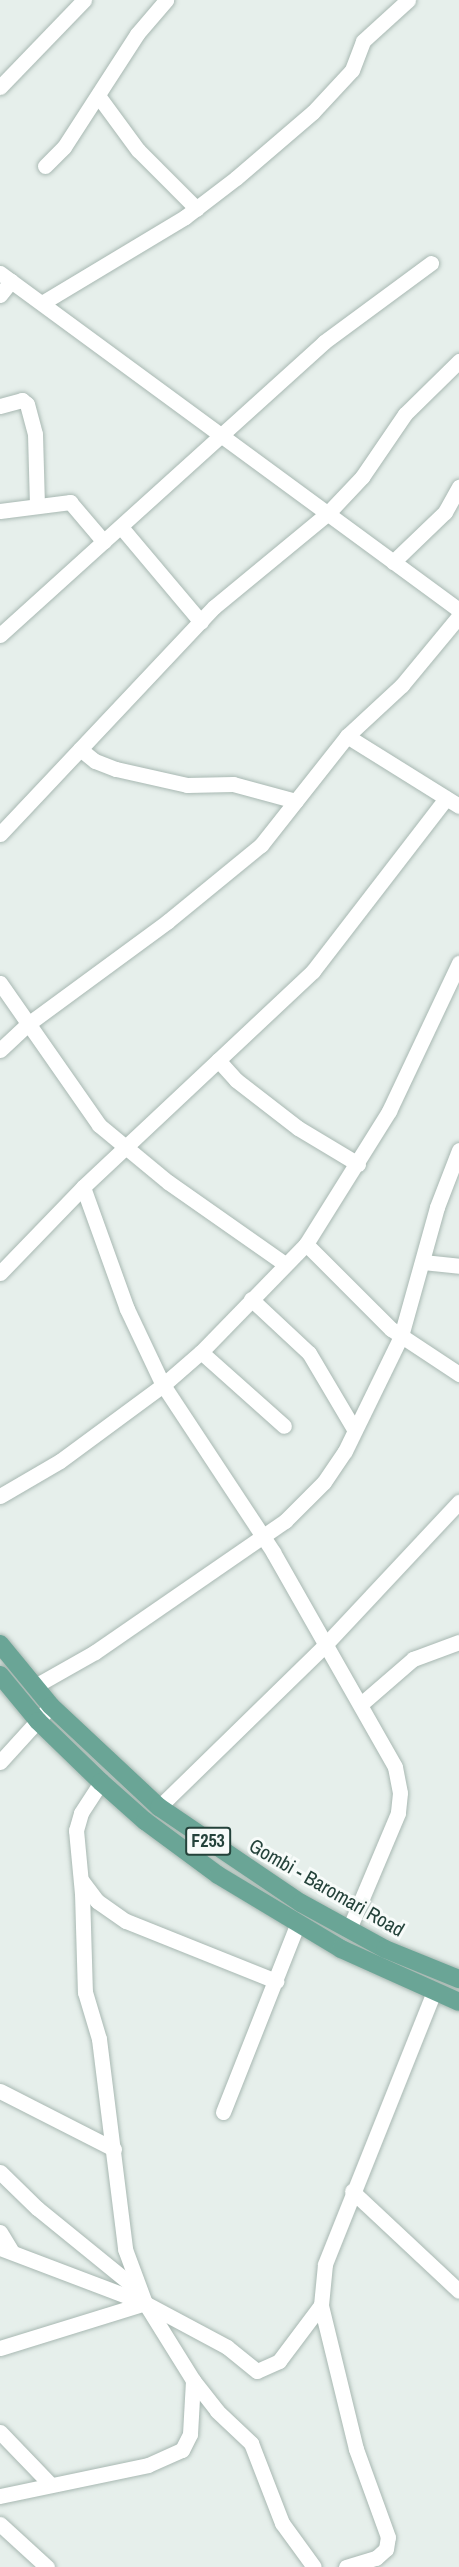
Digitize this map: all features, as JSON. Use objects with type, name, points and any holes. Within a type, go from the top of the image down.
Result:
[{"type":"main road","name":"Gombi - Baromari Road","points":[[0,1644],[51,1706],[159,1807],[266,1881],[349,1929],[384,1949],[459,1979]]},
{"type":"main road","name":"F253","points":[[0,1675],[38,1721],[101,1782],[145,1821],[218,1875],[297,1925],[459,2002]]},
{"type":"street","points":[[0,87],[84,0]]},
{"type":"street","points":[[45,166],[64,147],[99,97],[137,34],[166,0]]},
{"type":"street","points":[[42,303],[197,209],[312,112],[352,70],[363,42],[408,0]]},
{"type":"street","points":[[99,97],[138,150],[197,209]]},
{"type":"street","points":[[0,635],[324,342],[431,263]]},
{"type":"street","points":[[0,296],[6,277],[459,610]]},
{"type":"street","points":[[0,834],[201,622],[328,513],[362,477],[405,414],[459,361]]},
{"type":"street","points":[[0,406],[22,400],[27,404],[35,434],[37,505]]},
{"type":"street","points":[[393,562],[445,512],[459,487]]},
{"type":"street","points":[[0,511],[70,502],[104,542]]},
{"type":"street","points":[[120,527],[201,622]]},
{"type":"street","points":[[0,1050],[28,1024],[225,877],[261,845],[347,736],[402,685],[459,616]]},
{"type":"street","points":[[0,1273],[83,1186],[313,971],[453,802],[347,736]]},
{"type":"street","points":[[80,749],[95,761],[116,769],[187,785],[233,784],[296,801]]},
{"type":"street","points":[[0,1496],[69,1455],[163,1385],[201,1352],[306,1244],[389,1111],[459,963]]},
{"type":"street","points":[[0,983],[99,1125],[125,1147],[285,1264]]},
{"type":"street","points":[[218,1060],[236,1080],[298,1128],[358,1164]]},
{"type":"street","points":[[35,1686],[95,1652],[302,1507],[324,1482],[345,1451],[401,1336],[459,1150]]},
{"type":"street","points":[[83,1186],[127,1309],[163,1385],[326,1644],[395,1767],[400,1793],[398,1813],[349,1929]]},
{"type":"street","points":[[306,1244],[401,1336],[459,1374]]},
{"type":"street","points":[[423,1262],[459,1266]]},
{"type":"street","points":[[251,1299],[309,1353],[354,1429]]},
{"type":"street","points":[[201,1352],[284,1426]]},
{"type":"street","points":[[159,1807],[326,1644],[459,1502]]},
{"type":"street","points":[[361,1704],[385,1678],[412,1659],[459,1642]]},
{"type":"street","points":[[0,1762],[51,1706]]},
{"type":"street","points":[[101,1782],[81,1813],[75,1830],[81,1880],[85,1992],[99,2039],[114,2149],[120,2222],[142,2297],[194,2380],[218,2411],[251,2443],[282,2523],[314,2567]]},
{"type":"street","points":[[81,1880],[97,1901],[126,1920],[276,1981]]},
{"type":"street","points":[[223,2112],[297,1925]]},
{"type":"street","points":[[346,2567],[376,2558],[386,2549],[388,2537],[356,2449],[321,2305],[325,2264],[352,2191],[434,1992]]},
{"type":"street","points":[[0,2091],[114,2149]]},
{"type":"street","points":[[0,2172],[37,2208],[142,2297],[227,2347],[257,2371],[279,2361],[321,2305]]},
{"type":"street","points":[[352,2191],[459,2291]]},
{"type":"street","points":[[0,2232],[6,2250],[142,2297]]},
{"type":"street","points":[[0,2348],[142,2297]]},
{"type":"street","points":[[0,2496],[148,2465],[182,2451],[190,2434],[194,2380]]},
{"type":"street","points":[[0,2432],[50,2484]]},
{"type":"street","points":[[0,2524],[47,2567]]}]
